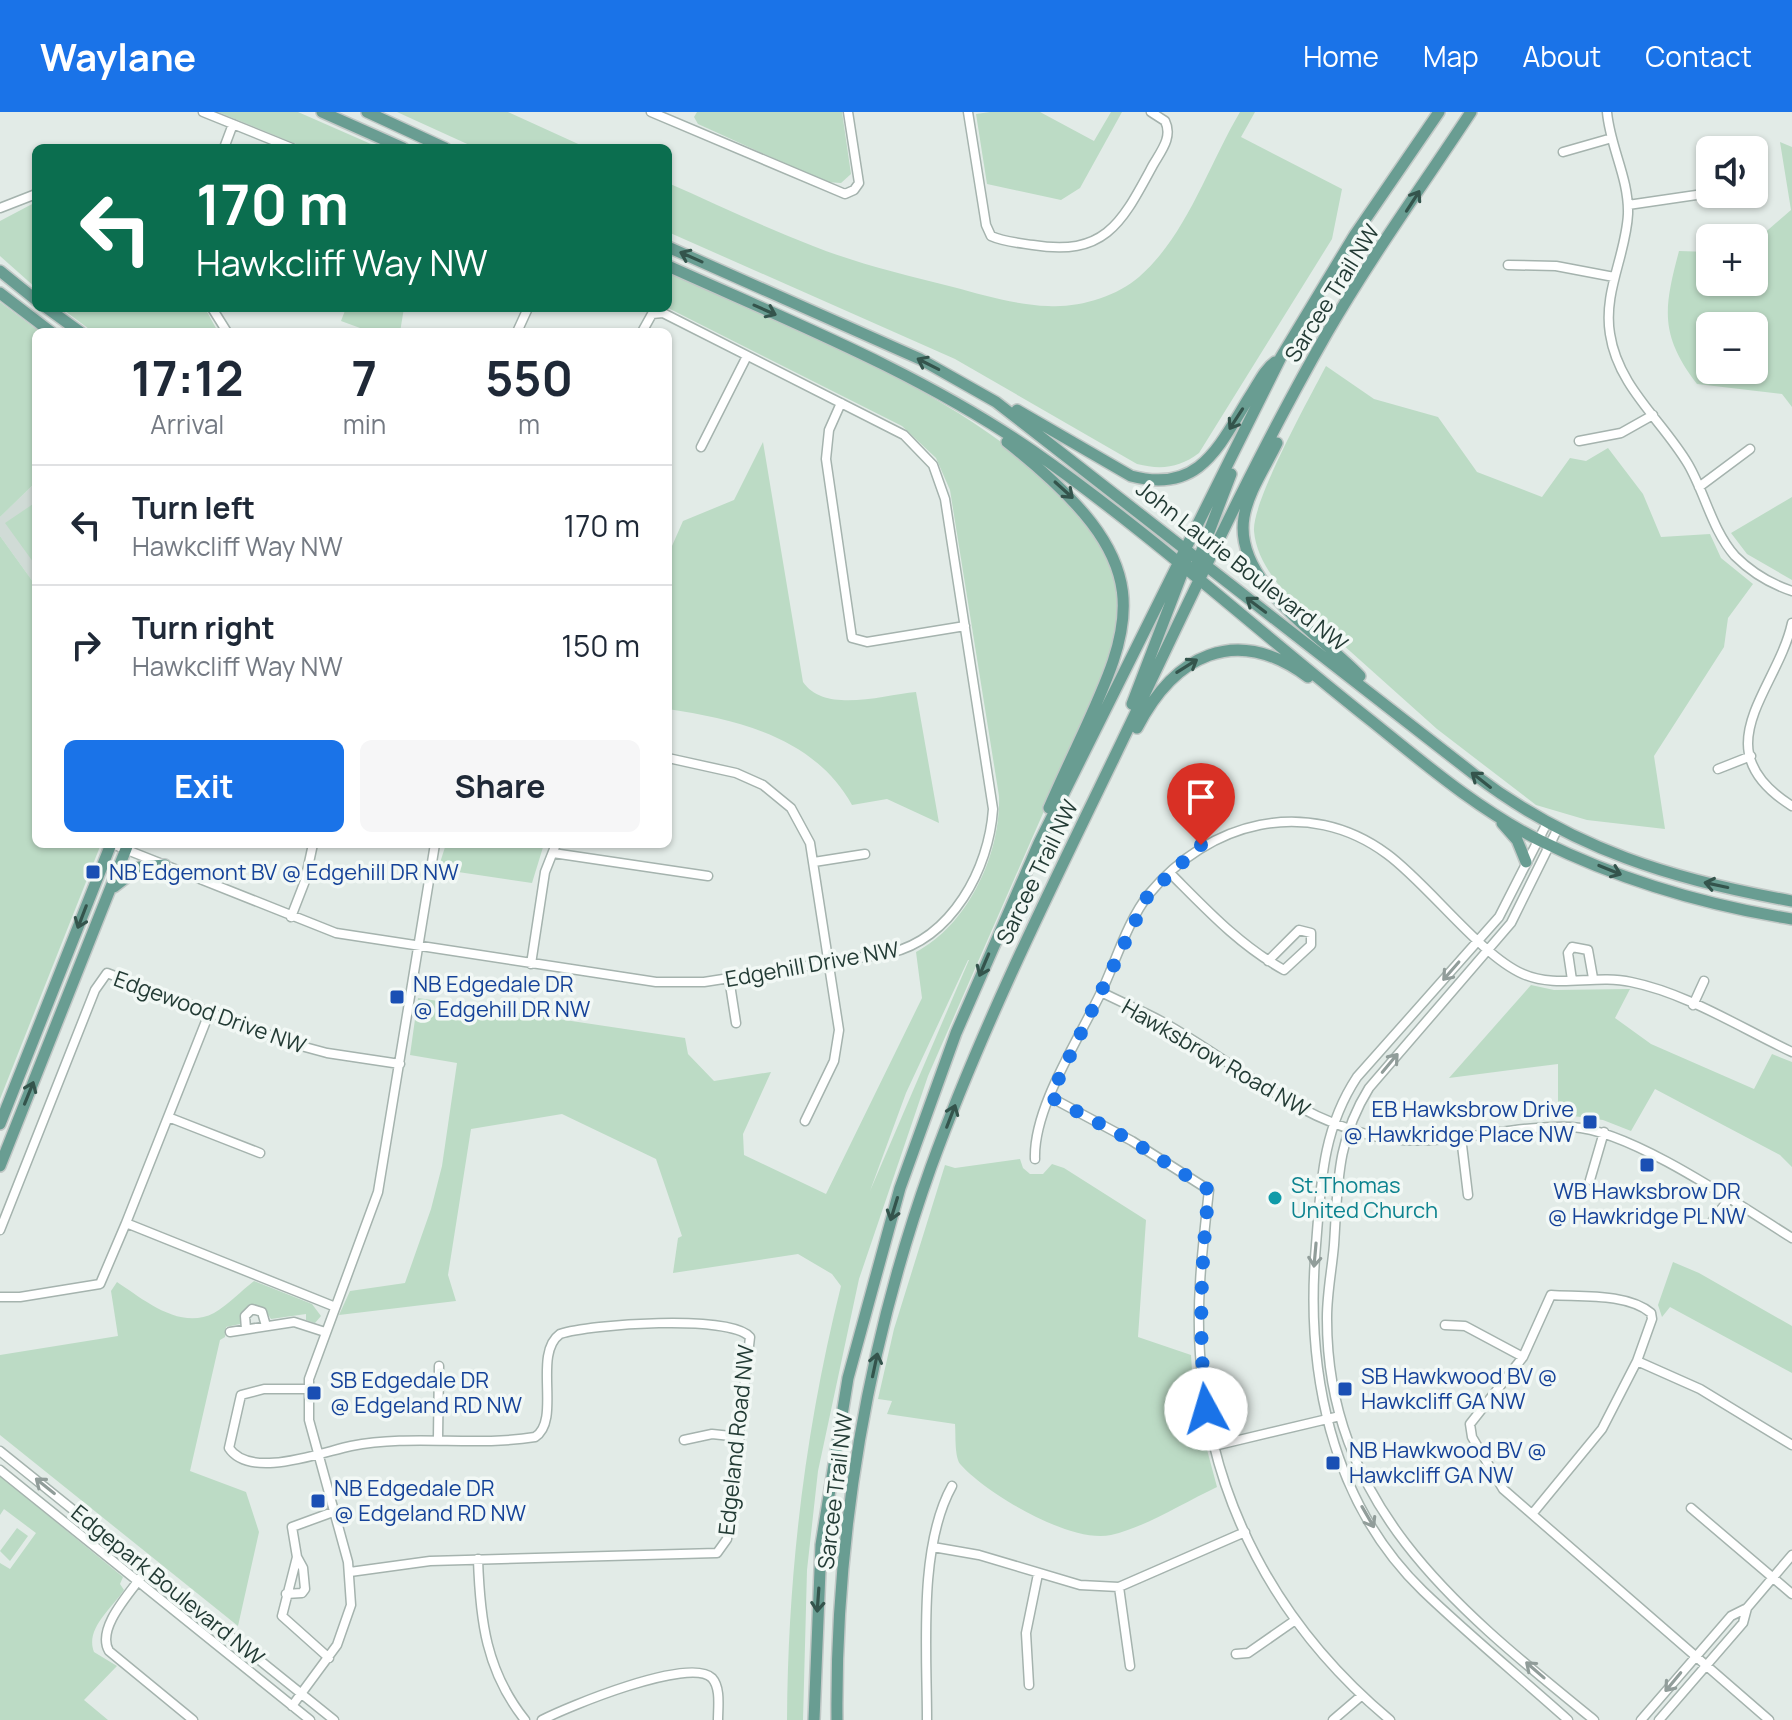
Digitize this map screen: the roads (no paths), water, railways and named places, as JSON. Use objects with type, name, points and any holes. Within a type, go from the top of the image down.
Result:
[{"type":"main road","points":[[322,112],[394,144]]},
{"type":"main road","points":[[367,112],[436,144]]},
{"type":"main road","name":"Sarcee Trail NW","points":[[1184,550],[1281,357],[1354,236],[1439,112]]},
{"type":"main road","name":"Sarcee Trail NW","points":[[1201,564],[1311,361],[1471,112]]},
{"type":"main road","name":"John Laurie Boulevard NW","points":[[672,249],[920,359],[996,402],[1497,792],[1551,827],[1615,856],[1692,880],[1792,901]]},
{"type":"main road","name":"John Laurie Boulevard NW","points":[[672,268],[914,378],[986,420],[1104,502],[1350,704],[1494,814],[1544,842],[1630,879],[1691,898],[1792,919]]},
{"type":"main road","points":[[0,271],[32,297]]},
{"type":"main road","points":[[0,293],[46,328]]},
{"type":"main road","points":[[52,312],[74,328]]},
{"type":"main road","points":[[996,402],[1012,407],[1114,468],[1148,480],[1181,479],[1205,463],[1269,366],[1281,357]]},
{"type":"main road","points":[[1311,361],[1302,391],[1245,513],[1244,546],[1250,562],[1271,592],[1385,703]]},
{"type":"main road","points":[[986,420],[988,427],[1075,500],[1095,524],[1113,556],[1123,587],[1125,609],[1118,650],[1043,821],[1039,843]]},
{"type":"main road","points":[[1199,580],[1195,572],[1201,564],[1231,473],[1233,457]]},
{"type":"main road","points":[[1127,732],[1130,709],[1184,550]]},
{"type":"main road","name":"Sarcee Trail NW","points":[[814,1720],[821,1545],[848,1378],[872,1280],[900,1188],[956,1033],[1039,843],[1181,566]]},
{"type":"main road","name":"Sarcee Trail NW","points":[[837,1720],[839,1626],[849,1510],[865,1409],[882,1332],[931,1168],[965,1079],[1071,846],[1199,580]]},
{"type":"main road","points":[[1071,846],[1087,831],[1153,697],[1190,662],[1220,653],[1255,653],[1300,671],[1350,704]]},
{"type":"main road","points":[[1494,814],[1517,840],[1526,862]]},
{"type":"main road","points":[[0,1124],[109,848]]},
{"type":"main road","points":[[0,1166],[127,848]]},
{"type":"main road","points":[[111,890],[140,867],[165,865]]},
{"type":"street","points":[[203,112],[282,144]]},
{"type":"street","points":[[651,112],[670,115],[845,194],[854,190],[859,183],[848,112]]},
{"type":"street","points":[[968,112],[986,225],[991,236],[1062,249],[1090,243],[1114,229],[1125,216],[1168,137],[1167,123],[1151,112]]},
{"type":"street","points":[[1607,112],[1628,205],[1627,229],[1608,311],[1612,346],[1626,379],[1689,466],[1725,543],[1735,556],[1765,579],[1792,591]]},
{"type":"street","points":[[226,144],[233,124]]},
{"type":"street","points":[[1563,152],[1612,138]]},
{"type":"street","points":[[1628,205],[1696,195]]},
{"type":"street","points":[[0,208],[32,196]]},
{"type":"street","points":[[1508,265],[1556,266],[1614,277]]},
{"type":"street","name":"Edgehill Drive NW","points":[[129,848],[336,933],[681,984],[890,953],[926,939],[957,908],[984,852],[992,822],[992,793],[945,499],[933,465],[904,435],[659,312],[649,317],[644,328]]},
{"type":"street","points":[[701,447],[747,356]]},
{"type":"street","points":[[841,403],[829,430],[826,459],[852,638],[867,642],[965,626]]},
{"type":"street","points":[[1579,441],[1621,433],[1653,415]]},
{"type":"street","points":[[1699,487],[1750,449]]},
{"type":"street","points":[[1792,623],[1780,664],[1754,707],[1748,731],[1751,756],[1769,790],[1792,806]]},
{"type":"street","points":[[1718,769],[1751,756]]},
{"type":"street","points":[[672,759],[736,773],[776,793],[798,818],[814,862],[839,1019],[837,1048],[829,1075],[805,1121]]},
{"type":"street","points":[[1035,1159],[1034,1142],[1050,1097],[1148,895],[1201,845],[1245,827],[1296,822],[1332,828],[1386,853],[1489,949],[1522,973],[1548,981],[1593,978],[1635,982],[1693,1005],[1792,1052]]},
{"type":"street","points":[[1551,827],[1521,906],[1489,949],[1369,1088],[1348,1128],[1338,1167],[1327,1317],[1340,1416],[1366,1484],[1392,1528],[1416,1559],[1461,1606],[1594,1720]]},
{"type":"street","points":[[1544,842],[1526,862],[1512,896],[1479,939],[1357,1077],[1332,1122],[1323,1162],[1312,1318],[1326,1420],[1353,1490],[1380,1537],[1423,1591],[1568,1720]]},
{"type":"street","points":[[291,917],[305,881],[312,848]]},
{"type":"street","points":[[292,1706],[329,1658],[348,1618],[350,1572],[309,1420],[307,1389],[333,1306],[378,1192],[434,848]]},
{"type":"street","points":[[531,964],[545,872],[554,848],[708,876]]},
{"type":"street","points":[[814,862],[865,854]]},
{"type":"street","points":[[1170,873],[1237,940],[1268,961],[1284,970],[1311,945],[1311,933],[1299,930],[1268,961]]},
{"type":"street","points":[[1572,980],[1568,953],[1572,947],[1581,946],[1588,950],[1593,978]]},
{"type":"street","name":"Edgewood Drive NW","points":[[0,1230],[103,975],[112,973],[309,1049],[400,1064]]},
{"type":"street","points":[[729,978],[736,1023]]},
{"type":"street","points":[[1693,1005],[1704,981]]},
{"type":"street","name":"Hawksbrow Road NW","points":[[1101,992],[1162,1022],[1277,1097],[1348,1128],[1404,1139],[1461,1137],[1534,1127],[1574,1127],[1604,1132]]},
{"type":"street","points":[[0,1297],[20,1297],[100,1284],[210,1011]]},
{"type":"street","points":[[1050,1097],[1132,1141],[1209,1190],[1199,1286],[1200,1352],[1206,1409],[1214,1446],[1245,1532],[1267,1580],[1294,1621],[1361,1696],[1390,1720]]},
{"type":"street","points":[[168,1117],[260,1153]]},
{"type":"street","points":[[1590,1180],[1604,1132],[1729,1199],[1792,1238]]},
{"type":"street","points":[[1461,1137],[1468,1195]]},
{"type":"street","points":[[1713,1220],[1729,1199]]},
{"type":"street","points":[[126,1223],[333,1306]]},
{"type":"street","points":[[1533,1513],[1602,1429],[1637,1361],[1652,1319],[1644,1306],[1604,1298],[1551,1295],[1523,1357],[1470,1424],[1472,1437],[1503,1489],[1769,1720]]},
{"type":"street","points":[[246,1329],[245,1316],[252,1309],[262,1312],[266,1326]]},
{"type":"street","points":[[230,1332],[301,1322],[325,1332]]},
{"type":"street","name":"Edgeland Road NW","points":[[307,1389],[264,1389],[241,1395],[229,1448],[241,1458],[269,1462],[318,1455],[372,1442],[529,1438],[540,1435],[545,1426],[550,1351],[554,1339],[578,1330],[647,1324],[695,1325],[747,1333],[751,1343],[727,1539],[717,1553],[430,1561],[350,1572]]},
{"type":"street","points":[[1445,1325],[1465,1326],[1523,1357]]},
{"type":"street","points":[[1637,1361],[1700,1389],[1792,1445]]},
{"type":"street","points":[[438,1438],[439,1366]]},
{"type":"street","points":[[1214,1446],[1340,1416]]},
{"type":"street","points":[[684,1440],[712,1434],[740,1437]]},
{"type":"street","name":"Edgepark Boulevard NW","points":[[0,1451],[334,1720]]},
{"type":"street","name":"Edgepark Boulevard NW","points":[[0,1470],[310,1720]]},
{"type":"street","points":[[927,1720],[933,1547],[940,1507],[952,1486]]},
{"type":"street","points":[[1691,1508],[1792,1594]]},
{"type":"street","points":[[329,1658],[282,1619],[297,1557],[294,1525],[333,1512]]},
{"type":"street","points":[[933,1547],[979,1555],[1080,1585],[1119,1587],[1245,1532]]},
{"type":"street","points":[[1641,1720],[1731,1616],[1747,1608],[1792,1555]]},
{"type":"street","points":[[286,1594],[304,1591],[303,1568],[297,1557]]},
{"type":"street","points":[[478,1559],[480,1619],[486,1646],[505,1694],[525,1720]]},
{"type":"street","points":[[147,1569],[106,1631],[105,1643],[109,1651],[193,1720]]},
{"type":"street","points":[[1029,1685],[1026,1633],[1038,1574]]},
{"type":"street","points":[[1119,1587],[1130,1666]]},
{"type":"street","points":[[1451,1615],[1461,1606]]},
{"type":"street","points":[[1659,1720],[1743,1623],[1747,1608]]},
{"type":"street","points":[[1236,1654],[1248,1653],[1294,1621]]},
{"type":"street","points":[[542,1720],[630,1685],[700,1672],[716,1685],[718,1720]]},
{"type":"street","points":[[1333,1720],[1361,1696]]},
{"type":"place","name":"NB Edgemont BV @ Edgehill DR NW","points":[[93,872]]},
{"type":"place","name":"NB Edgedale DR @ Edgehill DR NW","points":[[397,997]]},
{"type":"place","name":"EB Hawksbrow Drive @ Hawkridge Place NW","points":[[1590,1122]]},
{"type":"place","name":"WB Hawksbrow DR @ Hawkridge PL NW","points":[[1647,1165]]},
{"type":"place","name":"St.Thomas United Church","points":[[1275,1198]]},
{"type":"place","name":"SB Hawkwood BV @ Hawkcliff GA NW","points":[[1345,1389]]},
{"type":"place","name":"SB Edgedale DR @ Edgeland RD NW","points":[[314,1393]]},
{"type":"place","name":"NB Hawkwood BV @ Hawkcliff GA NW","points":[[1333,1463]]},
{"type":"place","name":"NB Edgedale DR @ Edgeland RD NW","points":[[318,1501]]}]
